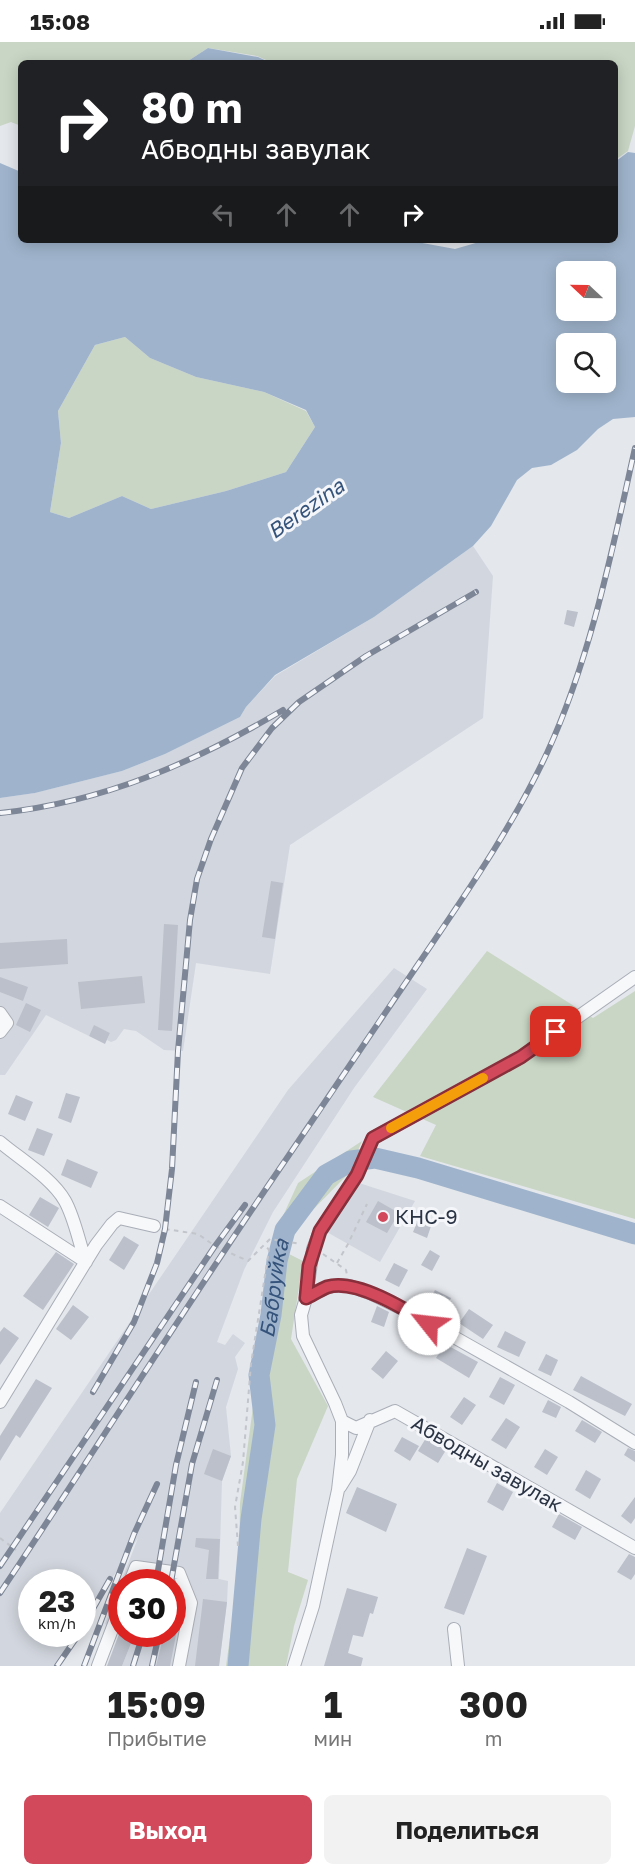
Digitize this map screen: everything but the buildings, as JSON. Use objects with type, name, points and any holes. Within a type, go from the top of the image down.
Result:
[{"type":"street","points":[[294,1666],[313,1606],[338,1490],[342,1455],[342,1421],[303,1336],[301,1315],[306,1298],[313,1249],[328,1215],[357,1175],[373,1138],[521,1057],[635,977]]},
{"type":"street","points":[[0,1013],[7,1023],[0,1032]]},
{"type":"street","points":[[0,1142],[40,1174],[61,1195],[69,1211],[86,1262]]},
{"type":"street","points":[[0,1206],[86,1262]]},
{"type":"street","points":[[0,1402],[96,1245],[119,1218],[154,1226]]},
{"type":"street","points":[[306,1298],[328,1287],[350,1286],[372,1294],[415,1315],[569,1402],[635,1443]]},
{"type":"street","name":"Абводны завулак","points":[[342,1421],[356,1428],[394,1411],[635,1548]]},
{"type":"street","points":[[338,1490],[350,1471],[370,1420]]},
{"type":"street","points":[[135,1569],[136,1567],[150,1569]]},
{"type":"street","points":[[186,1590],[191,1603],[186,1629]]},
{"type":"street","points":[[454,1629],[458,1666]]},
{"type":"street","points":[[98,1666],[108,1640]]},
{"type":"street","points":[[179,1666],[183,1647]]},
{"type":"path","points":[[337,1263],[367,1204]]},
{"type":"path","points":[[154,1226],[198,1234],[215,1246],[248,1261],[270,1239],[300,1244]]},
{"type":"path","points":[[238,1546],[235,1507],[243,1462],[251,1364],[269,1251],[265,1245]]},
{"type":"path","points":[[313,1249],[346,1270],[350,1286]]},
{"type":"path","points":[[0,1538],[16,1550]]},
{"type":"shaded area","points":[[473,546],[493,576],[483,718],[290,845],[270,974],[196,963],[183,1051],[164,1050],[136,1031],[124,1029],[116,1040],[111,1042],[107,1040],[110,1033],[94,1026],[89,1036],[46,1015],[5,1075],[0,1075],[0,798],[35,793],[122,771],[165,754],[240,717],[246,707],[275,676],[374,617]]},
{"type":"shaded area","points":[[394,968],[427,989],[354,1088],[273,1212],[244,1270],[217,1342],[225,1345],[233,1334],[245,1343],[235,1357],[238,1369],[226,1407],[231,1456],[222,1481],[219,1579],[228,1581],[219,1666],[122,1666],[130,1647],[186,1647],[186,1569],[126,1569],[138,1538],[118,1569],[108,1569],[108,1584],[96,1603],[96,1569],[18,1569],[18,1647],[67,1647],[55,1666],[0,1666],[0,1513],[288,1090]]},
{"type":"shaded area","points":[[359,1183],[415,1201],[380,1262],[325,1231]]},
{"type":"green space","points":[[0,42],[635,42],[635,126],[628,151],[618,158],[618,60],[266,60],[257,56],[208,48],[190,60],[18,60],[18,125],[11,122],[0,126]]},
{"type":"green space","points":[[125,337],[150,358],[196,377],[264,392],[306,411],[315,427],[286,472],[226,491],[151,509],[122,496],[69,518],[50,512],[61,443],[58,411],[95,345]]},
{"type":"green space","points":[[487,951],[593,1018],[635,991],[635,1219],[420,1156],[436,1125],[373,1097]]},
{"type":"green space","points":[[362,1141],[348,1174],[299,1224],[287,1253],[303,1261],[291,1339],[328,1406],[297,1479],[288,1572],[308,1580],[294,1626],[286,1666],[226,1666],[239,1572],[240,1503],[277,1229],[298,1183]]},
{"type":"water","points":[[208,48],[264,60],[190,60]]},
{"type":"water","name":"Berezina","points":[[628,152],[635,153],[635,417],[613,419],[598,429],[577,450],[551,465],[532,468],[517,480],[491,526],[473,546],[374,617],[275,675],[240,717],[165,754],[122,771],[35,793],[0,798],[0,163],[18,171],[18,243],[422,243],[455,249],[476,243],[618,243],[618,160]],"holes":[[[125,337],[150,358],[196,377],[264,392],[306,410],[315,427],[286,472],[226,491],[151,509],[122,496],[69,518],[50,512],[61,443],[58,411],[95,345]]]},
{"type":"waterway","name":"Бабруйка","points":[[238,1666],[251,1519],[265,1425],[259,1375],[271,1315],[277,1261],[285,1230],[326,1175],[351,1161],[375,1158],[418,1168],[635,1234]]},
{"type":"railway","points":[[0,1593],[216,1264],[470,886],[519,808],[547,753],[576,679],[599,603],[635,448]]},
{"type":"railway","points":[[93,1392],[134,1322],[157,1263],[165,1229],[172,1169],[178,1051],[190,920],[197,879],[211,839],[242,768],[272,728],[299,702],[366,656],[476,592]]},
{"type":"railway","points":[[0,813],[38,808],[112,790],[181,763],[283,710]]},
{"type":"railway","points":[[0,1566],[245,1205]]},
{"type":"railway","points":[[173,1569],[192,1464],[217,1380]]},
{"type":"railway","points":[[158,1569],[176,1465],[196,1382]]},
{"type":"railway","points":[[84,1666],[134,1534],[157,1484]]},
{"type":"railway","points":[[96,1604],[108,1582]]},
{"type":"railway","points":[[57,1666],[70,1647]]},
{"type":"railway","points":[[133,1666],[139,1647]]},
{"type":"railway","points":[[152,1666],[156,1647]]},
{"type":"slow traffic","points":[[391,1128],[483,1078]]},
{"type":"place","name":"КНС-9","points":[[383,1217]]},
{"type":"route","points":[[429,1324],[372,1294],[350,1286],[328,1287],[306,1298],[309,1266],[320,1231],[328,1215],[357,1175],[373,1138],[521,1057],[556,1032]]}]
